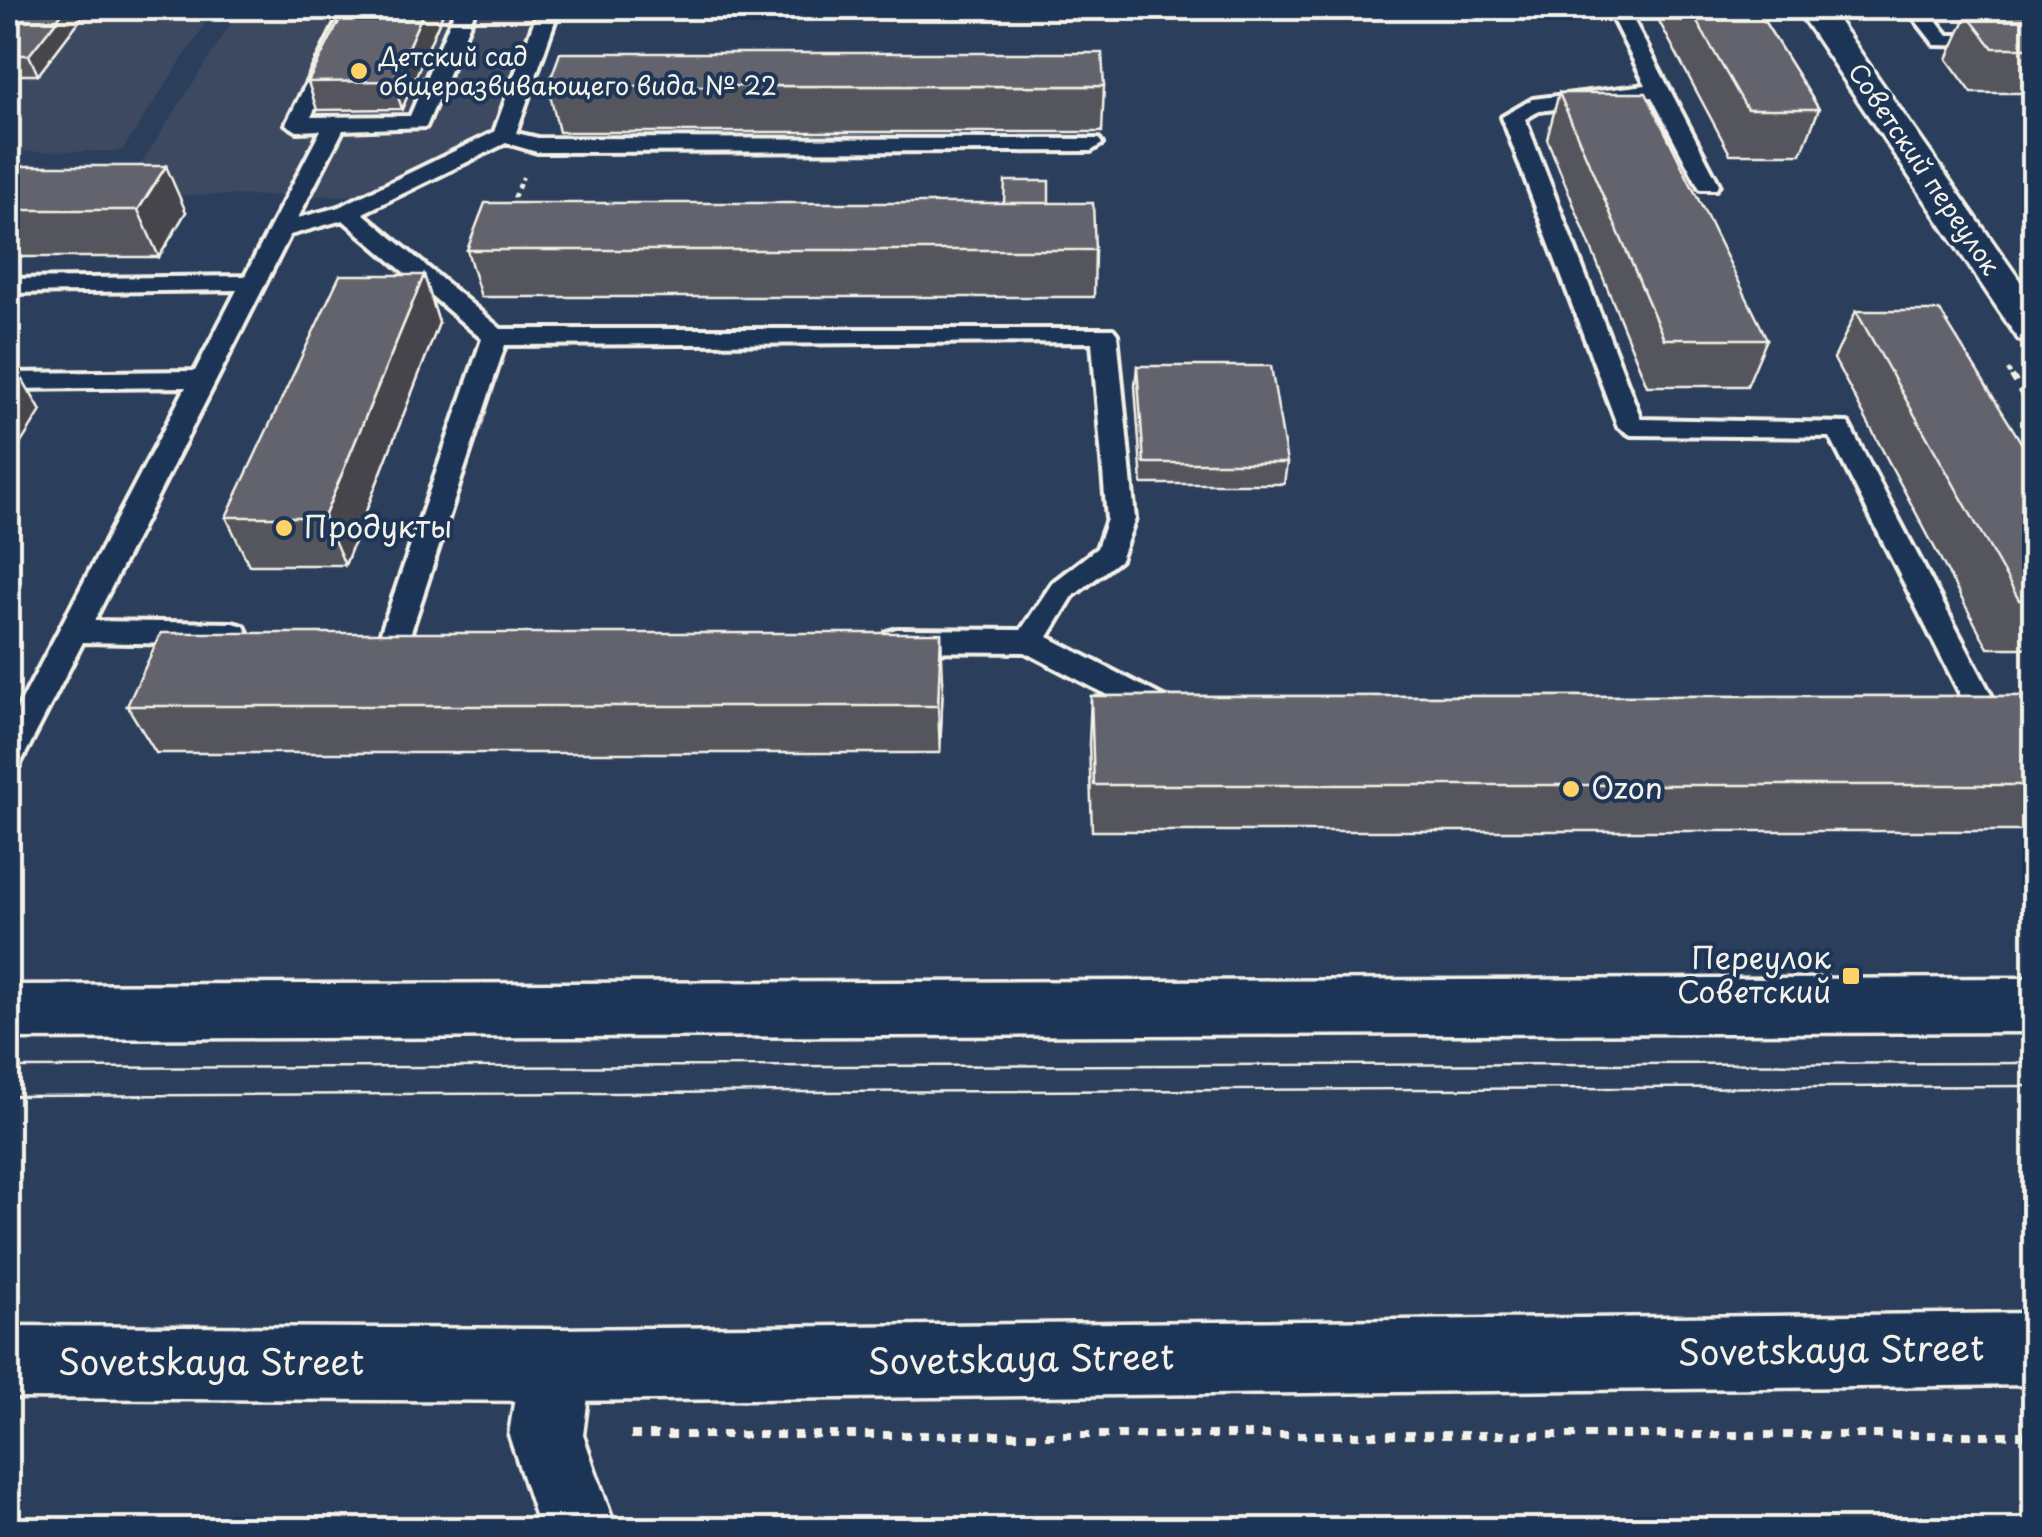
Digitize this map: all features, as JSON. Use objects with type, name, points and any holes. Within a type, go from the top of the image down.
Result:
[{"type":"main road","name":"Советский переулок","points":[[1813,8],[2028,312]]},
{"type":"main road","points":[[8,1012],[2034,1005]]},
{"type":"main road","name":"Sovetskaya Street","points":[[8,1362],[556,1365],[2034,1349]]},
{"type":"main road","points":[[556,1365],[546,1435],[578,1530]]},
{"type":"lane","points":[[354,8],[297,124],[418,122],[466,8]]},
{"type":"lane","points":[[504,136],[548,8],[649,8]]},
{"type":"lane","points":[[1617,8],[1708,184]]},
{"type":"lane","points":[[1916,8],[1942,41],[2034,41]]},
{"type":"lane","points":[[1657,90],[1533,105],[1513,116],[1631,427],[1839,429],[2005,725],[1951,725]]},
{"type":"lane","points":[[8,757],[336,124]]},
{"type":"lane","points":[[280,232],[347,212],[504,136],[537,145],[1090,144]]},
{"type":"lane","points":[[347,212],[495,337],[1104,334],[1122,519],[1110,552],[1063,590],[1030,640]]},
{"type":"lane","points":[[8,286],[252,283]]},
{"type":"lane","points":[[394,638],[495,337]]},
{"type":"lane","points":[[8,381],[202,379]]},
{"type":"lane","points":[[72,631],[262,635]]},
{"type":"lane","points":[[356,637],[434,638]]},
{"type":"lane","points":[[871,640],[1030,640],[1192,726],[1212,726]]},
{"type":"path","points":[[508,212],[537,145]]},
{"type":"path","points":[[546,1435],[2034,1434]]},
{"type":"shaded area","points":[[8,8],[216,8],[122,151],[8,152]]},
{"type":"shaded area","name":"Детский сад общеразвивающего вида № 22","points":[[241,8],[541,8],[494,135],[363,196],[121,195]]},
{"type":"shaded area","points":[[473,1517],[477,1529],[8,1529],[8,1518]]},
{"type":"building","points":[[8,8],[66,8],[29,55],[8,55]]},
{"type":"building","points":[[346,8],[425,8],[393,81],[308,82]]},
{"type":"building","points":[[1689,8],[1756,8],[1819,109],[1747,109]]},
{"type":"building","points":[[2034,14],[2034,48],[1993,48],[1967,15]]},
{"type":"building","points":[[560,53],[1102,53],[1104,86],[548,86]]},
{"type":"building","points":[[1559,93],[1646,93],[1767,339],[1664,339]]},
{"type":"building","points":[[8,166],[166,166],[138,210],[8,210]]},
{"type":"building","points":[[1005,181],[1049,181],[1049,203],[1004,203]]},
{"type":"building","points":[[485,203],[1093,203],[1095,250],[467,250]]},
{"type":"building","points":[[340,275],[424,275],[324,517],[226,517]]},
{"type":"building","points":[[1856,311],[1940,311],[2034,463],[2034,600],[2019,600]]},
{"type":"building","points":[[1137,366],[1271,366],[1287,463],[1144,463]]},
{"type":"building","points":[[161,633],[941,633],[938,706],[127,706]]},
{"type":"building","points":[[1091,696],[2034,696],[2034,785],[1094,785]]},
{"type":"tram line","points":[[8,1068],[2034,1063]]},
{"type":"tram line","points":[[8,1096],[2034,1086]]},
{"type":"place","name":"Детский сад общеразвивающего вида № 22","points":[[359,71]]},
{"type":"place","name":"Продукты","points":[[284,528]]},
{"type":"place","name":"Ozon","points":[[1571,789]]},
{"type":"place","name":"Переулок Советский","points":[[1851,976]]}]
